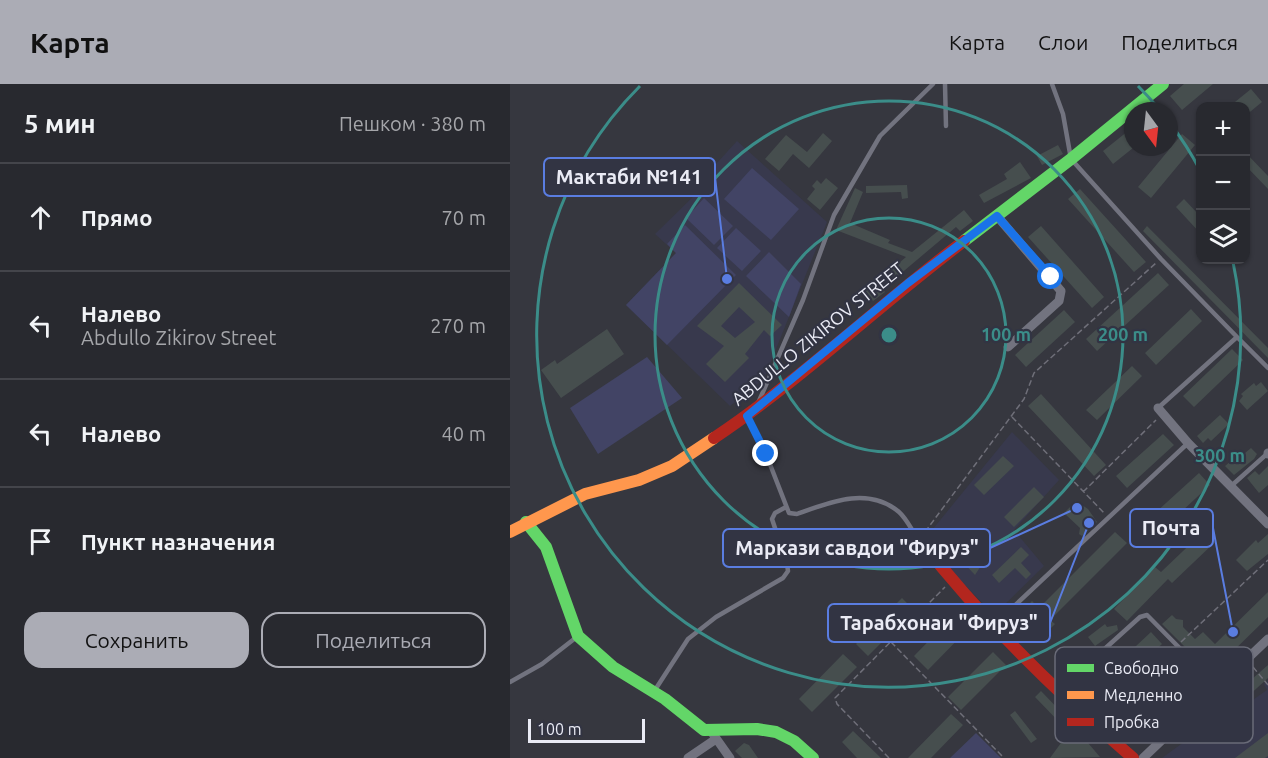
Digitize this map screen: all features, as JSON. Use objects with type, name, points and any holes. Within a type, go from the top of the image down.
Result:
[{"type":"street","name":"ABDULLO ZIKIROV STREET","points":[[510,532],[585,494],[639,480],[672,466],[751,413],[908,283],[1071,159],[1163,84]]},
{"type":"street","points":[[997,216],[1061,291],[1059,301],[1008,346]]},
{"type":"street","points":[[1160,410],[1188,443],[1268,524]]},
{"type":"street","points":[[526,522],[546,547],[578,636],[613,668],[654,693],[713,736],[730,758]]},
{"type":"street","points":[[920,540],[992,626],[1055,691]]},
{"type":"street","points":[[1253,653],[1268,639]]},
{"type":"street","points":[[688,758],[713,736],[752,728],[775,730],[785,735],[813,758]]},
{"type":"street","points":[[1115,743],[1133,758]]},
{"type":"street","points":[[1143,758],[1158,743]]},
{"type":"lane","points":[[920,540],[899,513],[867,497],[842,500],[793,514],[786,507],[751,413],[803,300],[834,214],[880,136],[933,84]]},
{"type":"lane","points":[[945,84],[946,126]]},
{"type":"lane","points":[[1052,84],[1063,114],[1071,159],[1161,259],[1268,368]]},
{"type":"lane","points":[[1160,410],[1237,337]]},
{"type":"lane","points":[[992,626],[1188,443]]},
{"type":"lane","points":[[1230,487],[1268,453]]},
{"type":"lane","points":[[654,693],[688,639],[716,616],[783,578],[788,571],[772,519],[775,513],[786,507]]},
{"type":"lane","points":[[1107,647],[1144,615],[1150,618],[1177,646]]},
{"type":"lane","points":[[510,682],[542,664],[578,636]]},
{"type":"path","points":[[920,540],[1024,399],[1034,373],[1161,259]]},
{"type":"path","points":[[1083,492],[1160,410]]},
{"type":"path","points":[[1011,416],[1108,518]]},
{"type":"path","points":[[1177,646],[1268,560]]},
{"type":"path","points":[[889,758],[837,704],[835,698],[952,580]]},
{"type":"path","points":[[890,642],[1004,758]]},
{"type":"path","points":[[1253,667],[1268,685]]},
{"type":"shaded area","points":[[737,141],[827,222],[764,379],[730,406],[626,305],[676,253],[655,234],[700,190],[696,186]]},
{"type":"shaded area","points":[[752,168],[799,209],[771,240],[724,199]]},
{"type":"shaded area","points":[[704,198],[733,226],[714,245],[686,218]]},
{"type":"shaded area","points":[[685,225],[736,275],[667,345],[626,305],[676,253],[667,244]]},
{"type":"shaded area","points":[[736,228],[761,251],[742,271],[717,248]]},
{"type":"shaded area","points":[[769,252],[801,284],[789,317],[746,276]]},
{"type":"shaded area","points":[[647,357],[682,398],[598,454],[570,408]]},
{"type":"shaded area","points":[[1012,432],[1059,480],[1014,530],[1044,566],[994,615],[927,546],[928,535]]},
{"type":"shaded area","points":[[1268,681],[1268,758],[1162,758],[1183,743],[1253,743],[1253,700],[1267,690],[1264,684]]},
{"type":"shaded area","points":[[976,733],[1001,758],[950,758]]},
{"type":"building","points":[[1184,84],[1213,84],[1182,110],[1178,102],[1170,96]]},
{"type":"building","points":[[1251,89],[1262,102],[1250,112],[1250,102],[1235,102]]},
{"type":"building","points":[[823,133],[832,141],[809,168],[793,154],[779,171],[765,159],[786,135],[807,152]]},
{"type":"building","points":[[1124,134],[1124,155],[1113,164],[1103,151]]},
{"type":"building","points":[[1182,134],[1195,145],[1151,198],[1138,187],[1164,156],[1178,156],[1178,139]]},
{"type":"building","points":[[1058,145],[1063,154],[1042,165],[1037,156]]},
{"type":"building","points":[[1250,157],[1268,176],[1268,189],[1250,170]]},
{"type":"building","points":[[1020,162],[1031,178],[984,203],[979,195],[1007,179],[1004,174]]},
{"type":"building","points":[[826,178],[838,188],[820,210],[807,199],[815,189],[812,186],[817,180],[821,184]]},
{"type":"building","points":[[907,185],[908,198],[902,199],[901,192],[866,193],[866,186]]},
{"type":"building","points":[[855,188],[863,192],[850,223],[890,240],[888,243],[912,252],[964,210],[973,221],[960,231],[956,227],[892,281],[886,274],[906,257],[836,230]]},
{"type":"building","points":[[1080,189],[1146,262],[1134,272],[1068,199]]},
{"type":"building","points":[[1184,199],[1196,212],[1196,229],[1176,207]]},
{"type":"building","points":[[1041,226],[1104,297],[1092,308],[1028,237]]},
{"type":"building","points":[[1147,226],[1268,348],[1268,358],[1143,231]]},
{"type":"building","points":[[1158,273],[1169,285],[1097,351],[1086,339]]},
{"type":"building","points":[[874,279],[885,292],[873,301],[863,289]]},
{"type":"building","points":[[739,283],[782,325],[770,336],[764,330],[745,354],[749,358],[725,382],[706,364],[724,346],[697,326]],"holes":[[[739,307],[755,322],[735,338],[721,326]]]},
{"type":"building","points":[[1191,309],[1202,321],[1156,365],[1145,353]]},
{"type":"building","points":[[1064,310],[1075,322],[1026,367],[1015,355]]},
{"type":"building","points":[[607,329],[624,354],[561,398],[541,370],[555,360],[557,364]]},
{"type":"building","points":[[1232,349],[1243,360],[1194,407],[1183,396]]},
{"type":"building","points":[[1132,366],[1142,376],[1097,420],[1086,410]]},
{"type":"building","points":[[1261,382],[1268,391],[1247,410],[1239,401],[1243,396],[1241,394],[1254,383],[1256,386]]},
{"type":"building","points":[[1041,394],[1106,465],[1094,476],[1028,406]]},
{"type":"building","points":[[1220,415],[1229,424],[1211,441],[1208,438],[1203,443],[1197,436]]},
{"type":"building","points":[[1163,434],[1174,445],[1127,488],[1116,476]]},
{"type":"building","points":[[1251,448],[1257,454],[1254,459],[1234,475],[1225,466]]},
{"type":"building","points":[[1003,456],[1014,466],[984,495],[974,485]]},
{"type":"building","points":[[1268,466],[1268,485],[1259,493],[1247,478],[1255,471],[1259,475]]},
{"type":"building","points":[[1199,473],[1210,485],[1166,526],[1155,513]]},
{"type":"building","points":[[1034,487],[1044,497],[1014,527],[1004,517]]},
{"type":"building","points":[[1076,501],[1088,509],[1097,522],[1082,536],[1079,534],[1080,528],[1064,513]]},
{"type":"building","points":[[1204,531],[1215,542],[1172,583],[1168,579],[1127,621],[1114,609],[1155,567],[1161,572]]},
{"type":"building","points":[[1115,532],[1127,543],[1050,620],[1055,624],[1039,640],[1031,633],[1041,623],[1025,608],[1032,601],[1039,608]]},
{"type":"building","points":[[955,533],[984,561],[975,575],[945,543]]},
{"type":"building","points":[[1268,534],[1268,554],[1247,571],[1236,560],[1256,540],[1258,543]]},
{"type":"building","points":[[1021,547],[1029,555],[1021,563],[1031,574],[1026,579],[1015,568],[999,583],[992,575]]},
{"type":"building","points":[[1268,592],[1268,617],[1237,647],[1185,647],[1162,624],[1172,615],[1176,619],[1183,620],[1183,627],[1195,639],[1203,632],[1215,644]]},
{"type":"building","points":[[902,598],[914,610],[868,656],[856,644]]},
{"type":"building","points":[[957,612],[971,626],[928,670],[914,656]]},
{"type":"building","points":[[1105,624],[1107,627],[1117,625],[1118,630],[1095,646],[1088,637]]},
{"type":"building","points":[[1151,632],[1162,644],[1159,647],[1135,647]]},
{"type":"building","points":[[993,652],[1006,665],[961,710],[948,697]]},
{"type":"building","points":[[843,654],[857,667],[812,712],[799,699]]},
{"type":"building","points":[[1268,665],[1268,678],[1253,692],[1253,678]]},
{"type":"building","points":[[1041,691],[1055,706],[1055,718],[1035,697]]},
{"type":"building","points":[[1015,711],[1037,739],[1031,743],[1010,715]]},
{"type":"building","points":[[951,714],[963,725],[931,758],[908,758]]},
{"type":"building","points":[[853,731],[881,758],[857,758],[842,742]]},
{"type":"building","points":[[1268,733],[1268,756],[1265,758],[1235,758]]},
{"type":"building","points":[[744,743],[749,745],[758,758],[742,758],[735,751]]},
{"type":"building","points":[[1061,743],[1088,743],[1100,757],[1050,758]]},
{"type":"traffic: fast","points":[[964,241],[1071,159],[1163,84]]},
{"type":"traffic: fast","points":[[526,522],[546,547],[578,636],[613,667],[665,699],[704,730],[757,729],[776,732],[794,741],[813,758]]},
{"type":"traffic: slow","points":[[510,532],[585,494],[639,480],[672,466],[714,438]]},
{"type":"traffic: jam","points":[[714,438],[809,367],[964,241]]},
{"type":"traffic: jam","points":[[920,540],[969,599],[1055,687]]},
{"type":"traffic: jam","points":[[1116,743],[1133,758]]},
{"type":"place","name":"Мактаби №141","points":[[727,279]]},
{"type":"place","name":"Маркази савдои \"Фируз\"","points":[[1077,508]]},
{"type":"place","name":"Тарабхонаи \"Фируз\"","points":[[1089,523]]},
{"type":"place","name":"Почта","points":[[1233,632]]},
{"type":"route","points":[[766,454],[747,416],[908,283],[997,216],[1051,277]]}]
